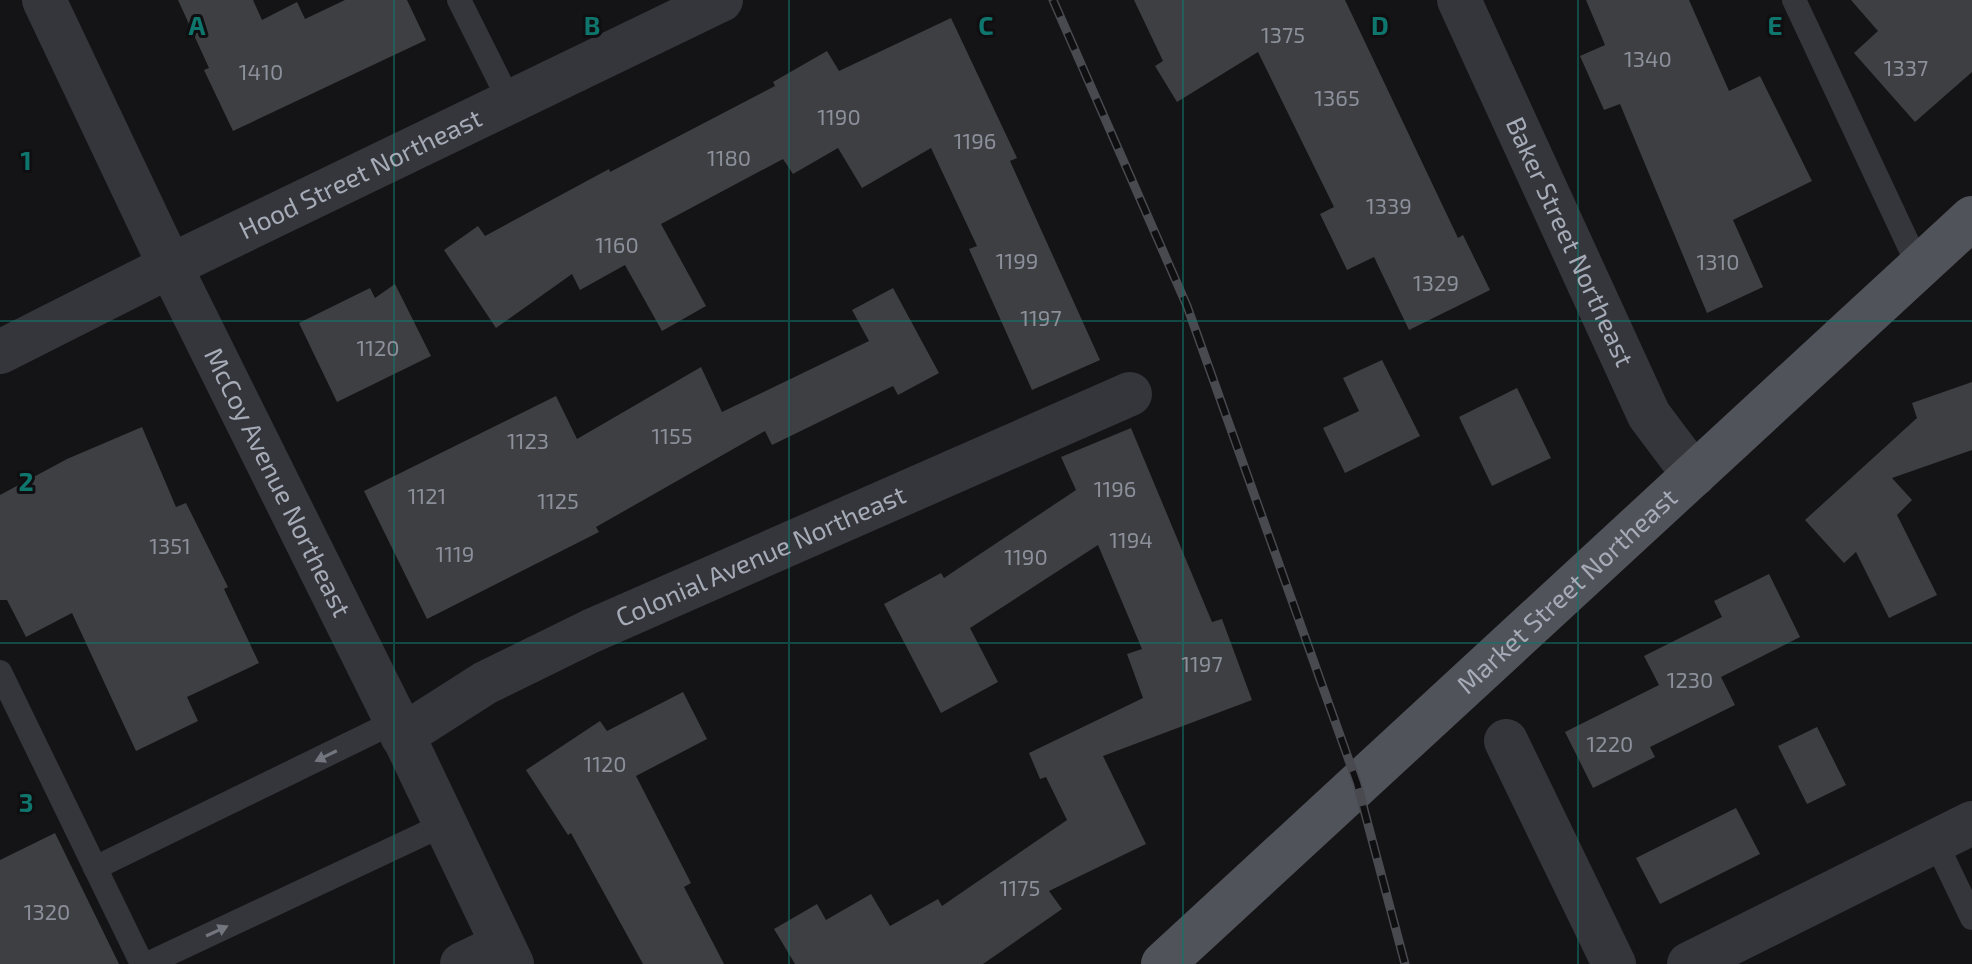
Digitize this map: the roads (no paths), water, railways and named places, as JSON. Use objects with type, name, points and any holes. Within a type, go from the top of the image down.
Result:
[{"type":"main road","name":"Market Street Northeast","points":[[1163,964],[1972,218]]},
{"type":"street","name":"McCoy Avenue Northeast","points":[[44,0],[170,266],[507,954]]},
{"type":"street","name":"Hood Street Northeast","points":[[0,352],[170,266],[721,0]]},
{"type":"street","name":"Baker Street Northeast","points":[[1459,0],[1649,415],[1694,475]]},
{"type":"street","name":"Colonial Avenue Northeast","points":[[399,729],[591,631],[1130,394]]},
{"type":"street","points":[[1506,741],[1614,964]]},
{"type":"street","points":[[1689,964],[1953,832]]},
{"type":"street","points":[[462,964],[507,954]]},
{"type":"lane","points":[[459,0],[510,102]]},
{"type":"lane","points":[[1794,0],[1919,267]]},
{"type":"lane","points":[[1,676],[144,964],[445,824]]},
{"type":"lane","points":[[95,868],[399,729]]},
{"type":"lane","points":[[1953,832],[1972,918]]},
{"type":"railway","points":[[1053,0],[1187,306],[1357,783],[1405,964]]}]
